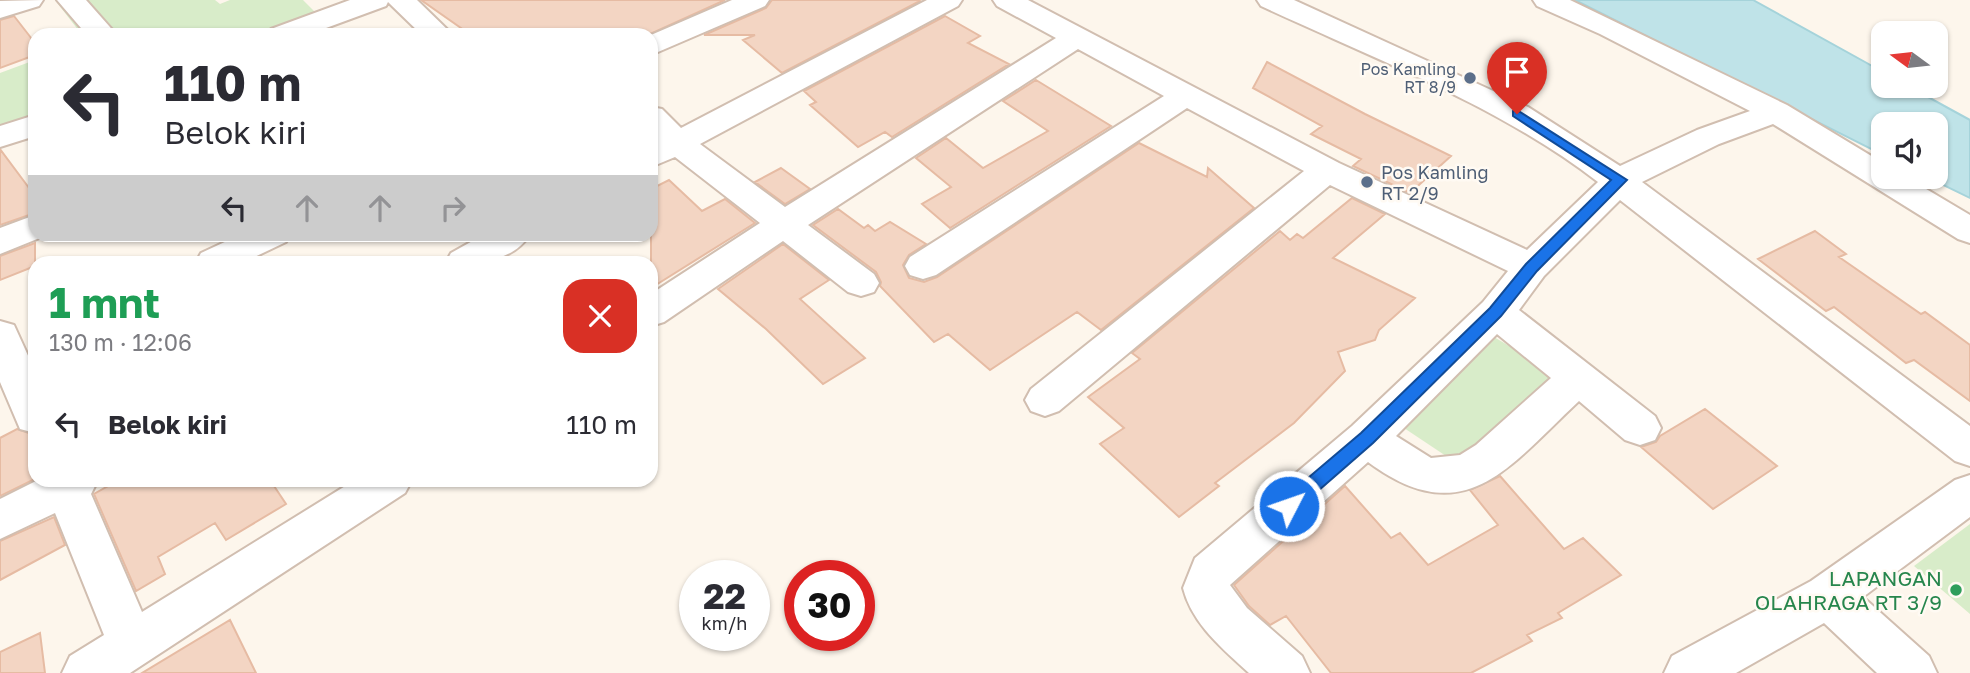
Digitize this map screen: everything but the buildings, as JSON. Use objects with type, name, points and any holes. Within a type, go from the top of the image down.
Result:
[{"type":"street","points":[[0,10],[29,0]]},
{"type":"street","points":[[71,0],[97,28]]},
{"type":"street","points":[[300,28],[376,0]]},
{"type":"street","points":[[401,0],[431,28]]},
{"type":"street","points":[[658,43],[755,0]]},
{"type":"street","points":[[664,150],[948,0]]},
{"type":"street","points":[[1007,0],[1327,170],[1531,267]]},
{"type":"street","points":[[1272,0],[1517,114],[1620,180],[1970,449]]},
{"type":"street","points":[[1547,0],[1611,28],[1776,112],[1970,231]]},
{"type":"street","points":[[658,307],[1076,38]]},
{"type":"street","points":[[923,266],[1187,96]]},
{"type":"street","points":[[1285,673],[1219,611],[1208,597],[1206,585],[1211,573],[1367,438],[1496,312],[1531,267],[1620,180],[1683,148],[1776,112]]},
{"type":"street","points":[[0,138],[28,128]]},
{"type":"street","points":[[664,150],[784,224],[861,283]]},
{"type":"street","points":[[1045,400],[1327,170]]},
{"type":"street","points":[[0,242],[28,230]]},
{"type":"street","points":[[227,256],[257,242]]},
{"type":"street","points":[[474,256],[499,242]]},
{"type":"street","points":[[1496,312],[1640,428]]},
{"type":"street","points":[[11,350],[28,398]]},
{"type":"street","points":[[1367,438],[1404,465],[1429,476],[1469,472],[1491,457],[1577,379]]},
{"type":"street","points":[[0,520],[59,487]]},
{"type":"street","points":[[70,487],[132,645]]},
{"type":"street","points":[[87,673],[379,487]]},
{"type":"street","points":[[1689,673],[1828,596],[1970,493]]},
{"type":"street","points":[[1828,596],[1912,673]]},
{"type":"green space","points":[[55,0],[215,0],[220,4],[230,0],[303,0],[315,12],[271,28],[77,28]]},
{"type":"green space","points":[[28,63],[28,120],[0,130],[0,73]]},
{"type":"green space","points":[[1494,337],[1555,373],[1467,470],[1404,428]]},
{"type":"green space","name":"LAPANGAN OLAHRAGA RT 3/9","points":[[1970,524],[1970,614],[1914,566]]},
{"type":"water","points":[[1575,0],[1753,0],[1871,65],[1871,98],[1930,98],[1970,120],[1970,198],[1948,187],[1948,112],[1871,112],[1871,149]]},
{"type":"place","name":"Pos Kamling RT 8/9","points":[[1470,78]]},
{"type":"place","name":"Pos Kamling RT 2/9","points":[[1367,182]]},
{"type":"place","name":"LAPANGAN OLAHRAGA RT 3/9","points":[[1956,590]]},
{"type":"route","points":[[1289,506],[1367,438],[1496,312],[1531,267],[1620,180],[1517,114]]}]
